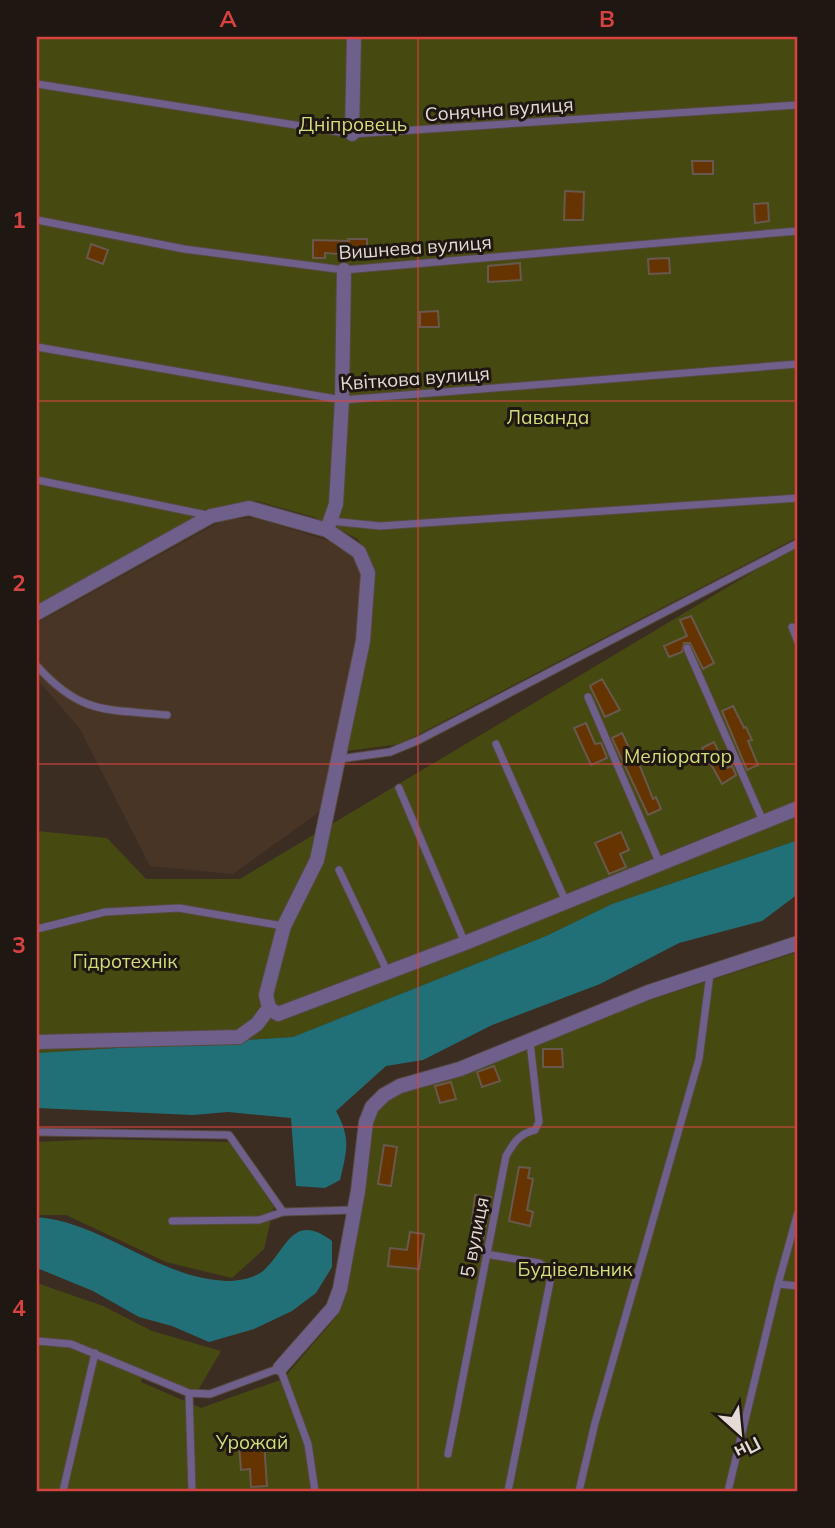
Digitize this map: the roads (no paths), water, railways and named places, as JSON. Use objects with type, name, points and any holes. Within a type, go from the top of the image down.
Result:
[{"type":"street","points":[[352,134],[354,37]]},
{"type":"street","points":[[328,525],[336,504],[342,400],[344,270]]},
{"type":"street","points":[[37,612],[211,516],[249,509],[328,525],[359,552],[368,573],[363,641],[317,860],[284,926],[266,995],[270,1008],[278,1014],[290,1012],[387,971],[465,943],[798,808]]},
{"type":"street","points":[[280,1368],[333,1308],[340,1289],[358,1191],[366,1122],[378,1101],[400,1086],[460,1069],[649,992],[798,943]]},
{"type":"street","points":[[37,1042],[239,1037],[257,1024],[270,1008]]},
{"type":"lane","name":"Сонячна вулиця","points":[[37,84],[352,134],[798,105]]},
{"type":"lane","name":"Вишнева вулиця","points":[[37,220],[184,249],[344,270],[798,231]]},
{"type":"lane","name":"Квіткова вулиця","points":[[37,347],[342,400],[798,364]]},
{"type":"lane","points":[[37,480],[211,516]]},
{"type":"lane","points":[[328,525],[380,526],[798,498]]},
{"type":"lane","points":[[339,759],[390,752],[419,740],[798,543]]},
{"type":"lane","points":[[792,627],[798,642]]},
{"type":"lane","points":[[687,648],[763,821]]},
{"type":"lane","points":[[37,666],[54,685],[87,707],[167,715]]},
{"type":"lane","points":[[588,697],[660,865]]},
{"type":"lane","points":[[496,744],[566,902]]},
{"type":"lane","points":[[399,788],[465,943]]},
{"type":"lane","points":[[339,870],[387,971]]},
{"type":"lane","points":[[37,929],[105,912],[179,908],[284,926]]},
{"type":"lane","points":[[579,1491],[606,1384],[699,1059],[710,974]]},
{"type":"lane","name":"5 вулиця","points":[[448,1454],[506,1156],[515,1140],[524,1132],[535,1130],[539,1122],[530,1042]]},
{"type":"lane","points":[[37,1132],[229,1135],[283,1212]]},
{"type":"lane","points":[[172,1221],[259,1220],[283,1212],[353,1210]]},
{"type":"lane","points":[[728,1491],[798,1213]]},
{"type":"lane","points":[[486,1254],[539,1263],[552,1272],[508,1491]]},
{"type":"lane","points":[[778,1284],[798,1286]]},
{"type":"lane","points":[[37,1341],[71,1345],[95,1353],[189,1393],[210,1394],[280,1368],[308,1444],[315,1491]]},
{"type":"lane","points":[[63,1491],[95,1353]]},
{"type":"lane","points":[[189,1393],[192,1491]]},
{"type":"water","points":[[798,840],[798,894],[762,921],[679,943],[600,984],[492,1025],[423,1060],[386,1066],[336,1111],[346,1137],[346,1152],[340,1180],[325,1188],[296,1186],[291,1118],[228,1112],[193,1115],[37,1108],[37,1053],[293,1037],[546,936],[612,904]]},
{"type":"water","points":[[37,1217],[86,1229],[177,1271],[202,1278],[227,1281],[246,1279],[263,1271],[292,1237],[308,1230],[332,1241],[332,1267],[316,1293],[292,1311],[254,1329],[209,1342],[172,1326],[139,1317],[93,1291],[37,1268]]},
{"type":"park label","name":"Дніпровець","points":[[353,124]]},
{"type":"park label","name":"Лаванда","points":[[548,417]]},
{"type":"park label","name":"Меліоратор","points":[[678,756]]},
{"type":"park label","name":"Гідротехнік","points":[[125,961]]},
{"type":"park label","name":"Будівельник","points":[[575,1269]]},
{"type":"park label","name":"Урожай","points":[[252,1442]]}]
